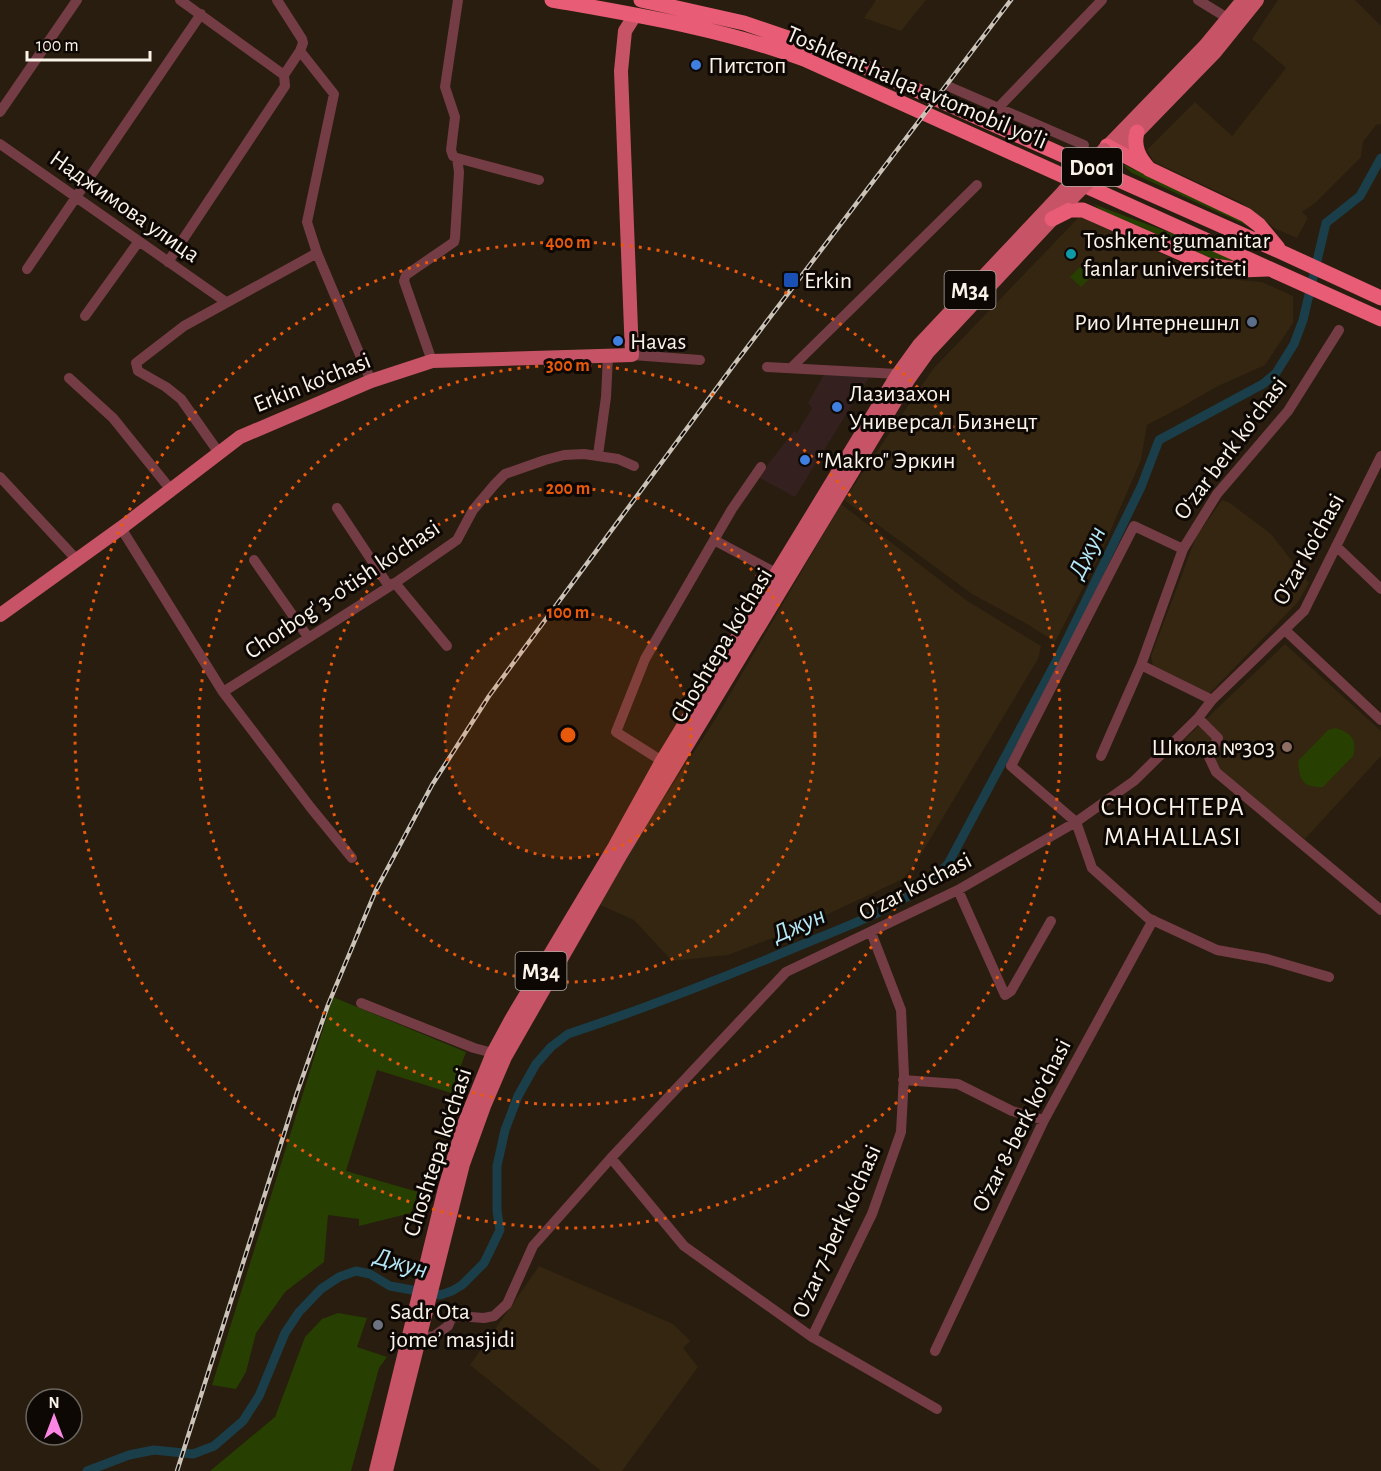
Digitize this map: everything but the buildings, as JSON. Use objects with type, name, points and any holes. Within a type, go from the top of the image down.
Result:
[{"type":"highway","name":"Toshkent halqa avtomobil yo'li","points":[[552,0],[638,5],[744,23],[815,46],[870,68],[1381,298]]},
{"type":"highway","name":"Toshkent halqa avtomobil yo'li","points":[[638,5],[804,59],[1271,268],[1381,320]]},
{"type":"highway","points":[[1137,132],[1139,155],[1149,169]]},
{"type":"highway","points":[[1110,151],[1246,214],[1259,225],[1280,251]]},
{"type":"highway","points":[[1052,219],[1070,210],[1083,210],[1208,265],[1240,270],[1271,268]]},
{"type":"main road","name":"Choshtepa ko'chasi","points":[[395,1413],[463,1127],[493,1053],[615,846],[662,761],[704,704],[902,377],[919,345],[1110,151],[1244,0]]},
{"type":"main road","name":"Choshtepa ko'chasi","points":[[1110,151],[1137,132],[1215,52],[1257,0]]},
{"type":"main road","points":[[632,355],[621,71],[625,31],[638,5]]},
{"type":"main road","name":"Choshtepa ko'chasi","points":[[432,1261],[468,1149],[495,1078],[513,1040],[776,573],[902,377],[1052,219],[1068,194]]},
{"type":"main road","name":"Erkin ko'chasi","points":[[0,615],[121,528],[240,437],[370,381],[432,361],[632,355]]},
{"type":"main road","name":"Choshtepa ko'chasi","points":[[395,1413],[418,1339],[417,1322]]},
{"type":"main road","name":"M34","points":[[376,1471],[395,1413]]},
{"type":"main road","name":"M34","points":[[386,1471],[395,1413]]},
{"type":"street","points":[[0,112],[77,0]]},
{"type":"street","points":[[180,0],[284,75]]},
{"type":"street","points":[[168,262],[285,86],[284,75],[300,51],[302,39],[277,0]]},
{"type":"street","points":[[458,0],[445,87],[455,117],[451,150],[453,156],[539,180]]},
{"type":"street","points":[[998,108],[1102,0]]},
{"type":"street","points":[[1198,0],[1229,19]]},
{"type":"street","points":[[27,269],[201,14]]},
{"type":"street","points":[[300,51],[334,94],[307,222],[317,253],[370,381]]},
{"type":"street","points":[[950,87],[1084,145]]},
{"type":"street","name":"Наджимова улица","points":[[0,144],[226,302]]},
{"type":"street","points":[[432,361],[404,278],[454,242],[459,172],[457,158]]},
{"type":"street","points":[[791,368],[977,185]]},
{"type":"street","points":[[85,316],[139,241]]},
{"type":"street","points":[[219,453],[181,399],[166,387],[138,371],[136,366],[138,360],[184,326],[317,253]]},
{"type":"street","name":"Oʻzar berk koʻchasi","points":[[1076,822],[1011,766],[1134,526],[1183,549],[1217,494],[1287,411],[1339,330]]},
{"type":"street","name":"Erkin ko'chasi","points":[[632,355],[699,360]]},
{"type":"street","points":[[598,455],[606,397],[608,356]]},
{"type":"street","points":[[767,367],[902,377]]},
{"type":"street","points":[[69,378],[113,418],[171,490]]},
{"type":"street","name":"Chorbog' 3-o'tish ko'chasi","points":[[223,692],[395,584],[457,540],[473,510],[505,474],[564,455],[584,453],[618,459],[634,466]]},
{"type":"street","name":"O'zar ko'chasi","points":[[418,1339],[434,1336],[457,1316],[484,1318],[494,1316],[507,1304],[533,1246],[611,1158],[786,972],[958,890],[1076,822],[1134,781],[1198,718],[1212,700],[1304,611],[1380,462]]},
{"type":"street","points":[[662,761],[616,732],[645,659],[732,509],[761,467]]},
{"type":"street","points":[[0,477],[77,560]]},
{"type":"street","points":[[337,508],[388,585],[395,584],[447,646]]},
{"type":"street","points":[[121,528],[223,692],[352,858]]},
{"type":"street","points":[[714,540],[776,573]]},
{"type":"street","points":[[1336,546],[1381,589]]},
{"type":"street","points":[[1101,756],[1141,665],[1183,549]]},
{"type":"street","points":[[254,560],[308,637]]},
{"type":"street","points":[[1285,630],[1381,720]]},
{"type":"street","points":[[1141,665],[1212,700]]},
{"type":"street","points":[[1198,718],[1218,738],[1209,757],[1216,772],[1381,910]]},
{"type":"street","points":[[1076,822],[1092,868],[1153,920],[1217,950],[1266,959],[1329,977]]},
{"type":"street","points":[[958,890],[1005,995],[1011,991],[1051,921]]},
{"type":"street","name":"Oʻzar 8-berk koʻchasi","points":[[935,1351],[1044,1120],[1153,920]]},
{"type":"street","name":"O'zar 7-berk ko'chasi","points":[[812,1337],[872,1214],[901,1132],[903,1080],[901,1010],[871,932]]},
{"type":"street","points":[[361,1003],[474,1048],[493,1053]]},
{"type":"street","points":[[903,1080],[958,1084],[1012,1111],[1044,1120]]},
{"type":"street","points":[[611,1158],[684,1246],[812,1337],[937,1409]]},
{"type":"shaded area","points":[[876,0],[926,0],[901,31],[864,18]]},
{"type":"shaded area","points":[[1278,0],[1355,0],[1381,26],[1381,124],[1376,125],[1363,142],[1361,157],[1315,203],[1302,212],[1308,218],[1297,238],[1276,229],[1240,202],[1154,162],[1147,150],[1195,102],[1232,136],[1286,68],[1252,39]]},
{"type":"shaded area","points":[[1080,216],[1215,278],[1262,282],[1293,296],[1293,323],[1265,365],[1216,387],[1147,425],[1141,460],[1100,555],[1055,642],[972,594],[844,500],[933,369]]},
{"type":"shaded area","points":[[828,373],[870,376],[795,497],[758,477],[794,431],[797,433],[812,408],[808,403],[823,376]]},
{"type":"shaded area","points":[[1222,500],[1230,503],[1271,534],[1309,583],[1298,602],[1209,694],[1153,666],[1151,656],[1196,537]]},
{"type":"shaded area","points":[[841,504],[966,600],[1041,646],[1038,659],[914,866],[903,879],[796,929],[728,955],[672,961],[634,920],[596,903],[716,718]]},
{"type":"shaded area","name":"Школа №303","points":[[1285,644],[1381,731],[1381,756],[1305,839],[1249,797],[1185,739]]},
{"type":"shaded area","points":[[539,1266],[673,1324],[690,1341],[683,1348],[698,1367],[622,1471],[601,1471],[470,1365]]},
{"type":"green space","points":[[1122,164],[1243,219],[1255,229],[1132,173]]},
{"type":"green space","points":[[1093,204],[1187,239],[1239,263],[1209,257],[1103,211]]},
{"type":"green space","points":[[1089,258],[1100,268],[1081,287],[1070,277]]},
{"type":"green space","points":[[1335,728],[1349,734],[1354,741],[1353,756],[1323,787],[1311,786],[1303,782],[1298,761],[1328,730]]},
{"type":"green space","points":[[333,997],[466,1052],[451,1093],[377,1070],[346,1171],[418,1192],[411,1213],[359,1226],[359,1219],[328,1215],[324,1262],[285,1292],[256,1333],[246,1372],[236,1389],[212,1385]]},
{"type":"green space","points":[[338,1313],[367,1318],[357,1347],[387,1357],[379,1368],[351,1471],[210,1471],[275,1417],[305,1337],[322,1319]]},
{"type":"waterway","name":"Джун","points":[[87,1471],[129,1455],[154,1450],[193,1454],[214,1446],[243,1421],[259,1396],[285,1333],[299,1312],[321,1289],[339,1277],[356,1271],[370,1274],[390,1286],[440,1295],[462,1285],[484,1263],[500,1230],[497,1211],[497,1166],[505,1130],[518,1096],[536,1064],[551,1047],[568,1034],[688,991],[863,920],[917,890],[948,864],[1060,654],[1141,487],[1159,440],[1263,384],[1276,373],[1294,344],[1303,320],[1326,223],[1360,196],[1381,158]]},
{"type":"railway","points":[[177,1471],[297,1093],[328,1005],[376,890],[432,785],[489,696],[733,366],[1011,0]]},
{"type":"place","name":"Питстоп","points":[[696,65]]},
{"type":"place","name":"Toshkent gumanitar fanlar universiteti","points":[[1071,254]]},
{"type":"place","name":"Erkin","points":[[791,280]]},
{"type":"place","name":"Рио Интернешнл","points":[[1252,322]]},
{"type":"place","name":"Havas","points":[[618,341]]},
{"type":"place","name":"Лазизахон Универсал Бизнецт","points":[[837,407]]},
{"type":"place","name":"\"Makro\" Эркин","points":[[805,460]]},
{"type":"place","name":"Школа №303","points":[[1287,747]]},
{"type":"place","name":"Sadr Ota jome’ masjidi","points":[[378,1325]]},
{"type":"district","name":"CHOCHTEPA MAHALLASI","points":[[1173,821]]}]
